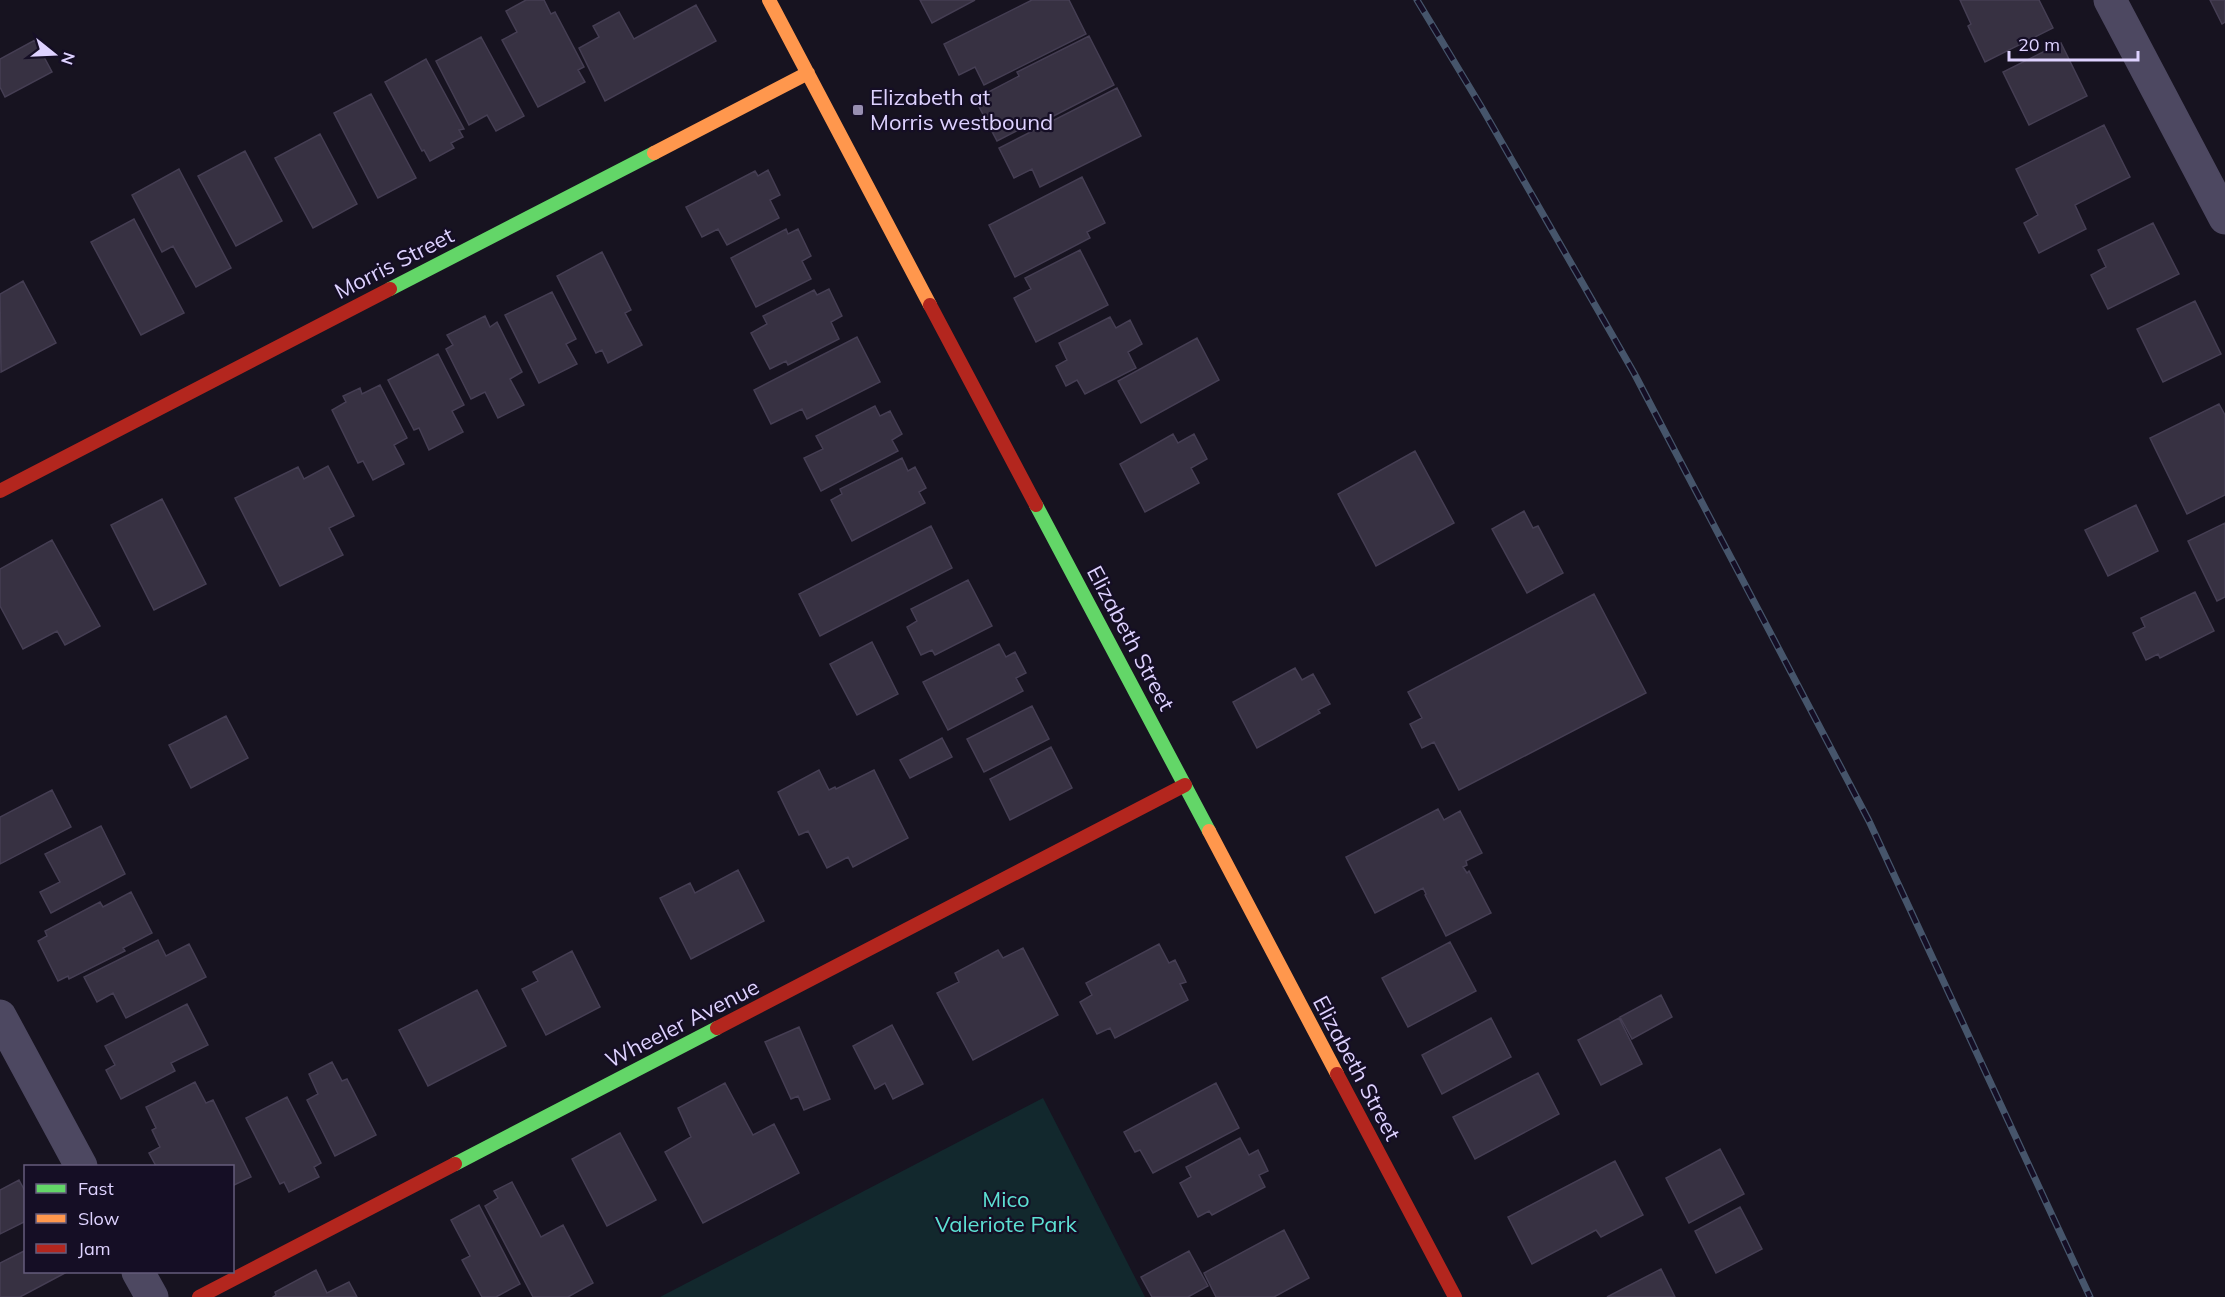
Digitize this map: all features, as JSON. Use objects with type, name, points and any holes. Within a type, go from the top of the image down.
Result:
[{"type":"street","name":"Elizabeth Street","points":[[769,0],[1455,1297]]},
{"type":"street","points":[[2110,0],[2225,218]]},
{"type":"street","name":"Morris Street","points":[[0,491],[808,73]]},
{"type":"street","name":"Wheeler Avenue","points":[[199,1297],[1185,785]]},
{"type":"street","points":[[0,1016],[80,1165]]},
{"type":"street","points":[[139,1273],[152,1297]]},
{"type":"green space","name":"Mico Valeriote Park","points":[[1043,1098],[1145,1297],[660,1297]]},
{"type":"building","points":[[526,0],[544,0],[551,14],[555,12],[584,67],[578,70],[585,82],[538,107],[502,40],[517,32],[506,11]]},
{"type":"building","points":[[920,0],[975,0],[932,23]]},
{"type":"building","points":[[1032,0],[1069,0],[1086,34],[984,85],[975,67],[959,75],[944,44]]},
{"type":"building","points":[[1960,0],[2039,0],[2053,28],[1985,62],[1968,26],[1971,24]]},
{"type":"building","points":[[2210,0],[2225,0],[2225,22],[2222,24]]},
{"type":"building","points":[[696,5],[716,41],[605,101],[579,48],[599,37],[593,26],[619,12],[634,39]]},
{"type":"building","points":[[1089,36],[1114,85],[1042,122],[1040,119],[997,141],[975,99],[1019,76],[1017,72]]},
{"type":"building","points":[[481,37],[524,116],[496,131],[487,115],[469,125],[436,61]]},
{"type":"building","points":[[35,40],[52,72],[5,97],[0,87],[0,59]]},
{"type":"building","points":[[2061,43],[2087,96],[2029,125],[2003,72]]},
{"type":"building","points":[[426,59],[464,129],[459,130],[463,137],[451,143],[454,148],[430,161],[424,150],[422,151],[385,82]]},
{"type":"building","points":[[1117,88],[1141,136],[1040,187],[1032,169],[1014,178],[999,148]]},
{"type":"building","points":[[371,94],[416,178],[378,198],[334,113]]},
{"type":"building","points":[[2104,125],[2130,177],[2075,205],[2086,229],[2039,253],[2024,223],[2038,215],[2016,169]]},
{"type":"building","points":[[320,134],[357,204],[313,228],[275,158]]},
{"type":"building","points":[[245,151],[282,221],[236,246],[198,176]]},
{"type":"building","points":[[179,169],[231,268],[196,287],[173,246],[162,252],[132,195]]},
{"type":"building","points":[[768,170],[780,195],[770,200],[779,218],[727,245],[718,229],[702,237],[686,207],[755,171],[758,176]]},
{"type":"building","points":[[1082,177],[1105,223],[1087,232],[1090,238],[1015,277],[989,225]]},
{"type":"building","points":[[134,219],[184,313],[141,335],[91,242]]},
{"type":"building","points":[[2153,223],[2179,274],[2108,309],[2091,275],[2106,267],[2098,250]]},
{"type":"building","points":[[786,229],[788,234],[798,229],[811,256],[802,261],[811,279],[756,307],[731,258]]},
{"type":"building","points":[[1080,250],[1108,305],[1036,342],[1014,298],[1031,289],[1025,278]]},
{"type":"building","points":[[602,252],[631,310],[625,313],[642,345],[608,363],[602,350],[596,353],[557,276]]},
{"type":"building","points":[[23,281],[56,343],[1,372],[0,294]]},
{"type":"building","points":[[829,289],[842,316],[831,322],[839,339],[788,365],[786,361],[770,369],[751,333],[767,324],[763,316],[814,290],[817,295]]},
{"type":"building","points":[[552,292],[576,339],[566,344],[577,364],[539,383],[505,315]]},
{"type":"building","points":[[2195,301],[2221,354],[2163,382],[2137,329]]},
{"type":"building","points":[[485,316],[490,327],[497,322],[522,372],[510,379],[524,405],[498,418],[485,392],[471,399],[446,349],[453,345],[447,335]]},
{"type":"building","points":[[1110,317],[1116,328],[1130,320],[1142,344],[1128,352],[1136,368],[1085,394],[1077,380],[1066,386],[1056,366],[1067,360],[1059,343]]},
{"type":"building","points":[[857,337],[880,382],[807,419],[802,409],[771,424],[754,390]]},
{"type":"building","points":[[1197,338],[1219,380],[1141,423],[1118,381]]},
{"type":"building","points":[[438,354],[464,405],[452,411],[463,432],[429,450],[419,428],[414,430],[388,380]]},
{"type":"building","points":[[380,385],[407,438],[394,445],[404,464],[373,480],[363,461],[358,463],[332,410],[346,402],[343,396],[360,388],[362,394]]},
{"type":"building","points":[[2219,404],[2225,415],[2225,495],[2187,514],[2150,438]]},
{"type":"building","points":[[875,406],[880,416],[890,411],[902,434],[892,440],[898,451],[821,491],[804,458],[823,449],[816,436]]},
{"type":"building","points":[[1173,434],[1178,443],[1194,434],[1207,459],[1191,468],[1199,483],[1145,512],[1120,464]]},
{"type":"building","points":[[1415,451],[1454,523],[1376,566],[1338,494]]},
{"type":"building","points":[[902,458],[908,471],[915,467],[926,488],[919,492],[925,503],[852,541],[831,500],[842,494],[840,489]]},
{"type":"building","points":[[328,466],[354,516],[329,528],[343,555],[280,586],[235,498],[298,467],[304,479]]},
{"type":"building","points":[[162,499],[206,584],[154,610],[111,525]]},
{"type":"building","points":[[2136,505],[2158,551],[2108,576],[2085,530]]},
{"type":"building","points":[[1524,511],[1533,528],[1538,526],[1563,573],[1527,593],[1492,529]]},
{"type":"building","points":[[2225,523],[2225,597],[2217,601],[2188,541]]},
{"type":"building","points":[[931,526],[952,568],[820,636],[799,594]]},
{"type":"building","points":[[52,540],[100,626],[65,645],[57,631],[23,649],[0,606],[0,569]]},
{"type":"building","points":[[968,580],[992,626],[935,655],[932,650],[921,655],[907,627],[917,621],[911,609]]},
{"type":"building","points":[[2195,592],[2214,631],[2160,658],[2158,654],[2146,660],[2133,633],[2145,627],[2141,618]]},
{"type":"building","points":[[1594,594],[1646,693],[1459,790],[1434,742],[1422,748],[1410,724],[1422,718],[1408,692]]},
{"type":"building","points":[[872,642],[898,694],[857,715],[830,664]]},
{"type":"building","points":[[999,644],[1006,657],[1015,652],[1026,673],[1016,678],[1023,691],[948,730],[923,682]]},
{"type":"building","points":[[1295,668],[1302,680],[1313,674],[1330,704],[1318,710],[1320,713],[1257,748],[1233,702]]},
{"type":"building","points":[[1032,706],[1049,739],[984,772],[967,739]]},
{"type":"building","points":[[226,716],[248,758],[191,788],[169,745]]},
{"type":"building","points":[[942,738],[952,757],[910,778],[900,760]]},
{"type":"building","points":[[1051,747],[1072,788],[1010,820],[990,779]]},
{"type":"building","points":[[819,770],[829,790],[835,787],[836,789],[874,770],[908,838],[853,867],[848,857],[827,868],[808,831],[799,835],[778,792]]},
{"type":"building","points":[[52,790],[71,827],[0,864],[0,817]]},
{"type":"building","points":[[1438,809],[1444,820],[1460,811],[1482,853],[1466,861],[1467,865],[1463,867],[1467,873],[1469,871],[1491,913],[1446,936],[1423,888],[1375,913],[1346,857]]},
{"type":"building","points":[[101,826],[125,874],[51,913],[40,892],[60,882],[45,854]]},
{"type":"building","points":[[738,870],[764,921],[691,959],[660,898],[690,883],[695,893]]},
{"type":"building","points":[[131,892],[152,933],[123,948],[125,951],[69,979],[68,976],[58,981],[38,941],[47,936],[45,931],[100,902],[103,907]]},
{"type":"building","points":[[158,940],[166,956],[189,944],[206,977],[126,1018],[113,993],[97,1002],[84,977]]},
{"type":"building","points":[[1450,942],[1476,991],[1408,1027],[1382,978]]},
{"type":"building","points":[[1159,944],[1169,963],[1175,960],[1186,982],[1180,984],[1188,1000],[1115,1038],[1110,1028],[1097,1034],[1080,1002],[1092,995],[1086,983]]},
{"type":"building","points":[[1023,948],[1058,1015],[973,1060],[937,993],[959,982],[955,973],[998,950],[1003,958]]},
{"type":"building","points":[[572,951],[600,1007],[546,1035],[522,989],[538,981],[533,972]]},
{"type":"building","points":[[477,990],[506,1046],[428,1086],[399,1030]]},
{"type":"building","points":[[1661,995],[1672,1017],[1632,1039],[1620,1017]]},
{"type":"building","points":[[187,1004],[208,1045],[171,1063],[175,1071],[121,1099],[106,1070],[115,1065],[105,1046]]},
{"type":"building","points":[[1491,1018],[1511,1057],[1442,1094],[1422,1055]]},
{"type":"building","points":[[1619,1018],[1642,1064],[1601,1085],[1578,1040]]},
{"type":"building","points":[[892,1025],[923,1084],[893,1099],[885,1083],[875,1089],[853,1046]]},
{"type":"building","points":[[799,1027],[830,1099],[804,1110],[798,1096],[791,1099],[765,1042]]},
{"type":"building","points":[[332,1062],[342,1081],[347,1079],[376,1135],[335,1156],[307,1100],[318,1094],[309,1074]]},
{"type":"building","points":[[1538,1073],[1559,1114],[1475,1159],[1453,1117]]},
{"type":"building","points":[[195,1082],[206,1103],[213,1100],[251,1177],[234,1185],[234,1165],[155,1165],[149,1153],[160,1147],[152,1130],[156,1128],[146,1107]]},
{"type":"building","points":[[725,1083],[753,1135],[774,1124],[799,1173],[703,1223],[665,1152],[691,1137],[678,1108]]},
{"type":"building","points":[[1216,1083],[1239,1128],[1153,1173],[1140,1150],[1135,1152],[1124,1132]]},
{"type":"building","points":[[287,1097],[321,1163],[314,1167],[319,1177],[289,1192],[284,1182],[280,1184],[246,1118]]},
{"type":"building","points":[[620,1133],[656,1200],[607,1226],[572,1159]]},
{"type":"building","points":[[1240,1138],[1249,1155],[1258,1150],[1268,1171],[1259,1175],[1265,1187],[1212,1215],[1209,1211],[1198,1217],[1180,1183],[1191,1177],[1186,1167]]},
{"type":"building","points":[[1720,1149],[1744,1194],[1689,1223],[1666,1178]]},
{"type":"building","points":[[1615,1161],[1643,1215],[1601,1237],[1596,1230],[1532,1264],[1508,1217]]},
{"type":"building","points":[[19,1180],[24,1189],[24,1222],[0,1234],[0,1190]]},
{"type":"building","points":[[512,1182],[541,1237],[563,1225],[593,1283],[568,1297],[533,1297],[485,1206],[498,1198],[494,1191]]},
{"type":"building","points":[[479,1205],[520,1284],[496,1297],[482,1297],[462,1260],[470,1256],[451,1220]]},
{"type":"building","points":[[1740,1207],[1762,1249],[1716,1273],[1695,1231]]},
{"type":"building","points":[[1284,1230],[1309,1278],[1274,1297],[1216,1297],[1204,1273]]},
{"type":"building","points":[[24,1251],[24,1273],[65,1273],[20,1297],[0,1297],[0,1263]]},
{"type":"building","points":[[1189,1251],[1208,1286],[1188,1297],[1152,1297],[1141,1277]]},
{"type":"building","points":[[1661,1269],[1675,1297],[1607,1297]]},
{"type":"building","points":[[316,1270],[327,1293],[349,1282],[357,1297],[273,1297],[276,1295],[275,1292]]},
{"type":"railway","points":[[1417,0],[1482,108],[1634,373],[1869,821],[2090,1297]]},
{"type":"traffic: fast","points":[[390,289],[654,153]]},
{"type":"traffic: fast","points":[[1036,505],[1209,831]]},
{"type":"traffic: fast","points":[[455,1164],[717,1028]]},
{"type":"traffic: slow","points":[[769,0],[930,305]]},
{"type":"traffic: slow","points":[[654,153],[808,73]]},
{"type":"traffic: slow","points":[[1209,831],[1337,1074]]},
{"type":"traffic: jam","points":[[0,491],[390,289]]},
{"type":"traffic: jam","points":[[930,305],[1036,505]]},
{"type":"traffic: jam","points":[[717,1028],[1185,785]]},
{"type":"traffic: jam","points":[[1337,1074],[1455,1297]]},
{"type":"traffic: jam","points":[[199,1297],[455,1164]]},
{"type":"place","name":"Elizabeth at Morris westbound","points":[[858,110]]}]
